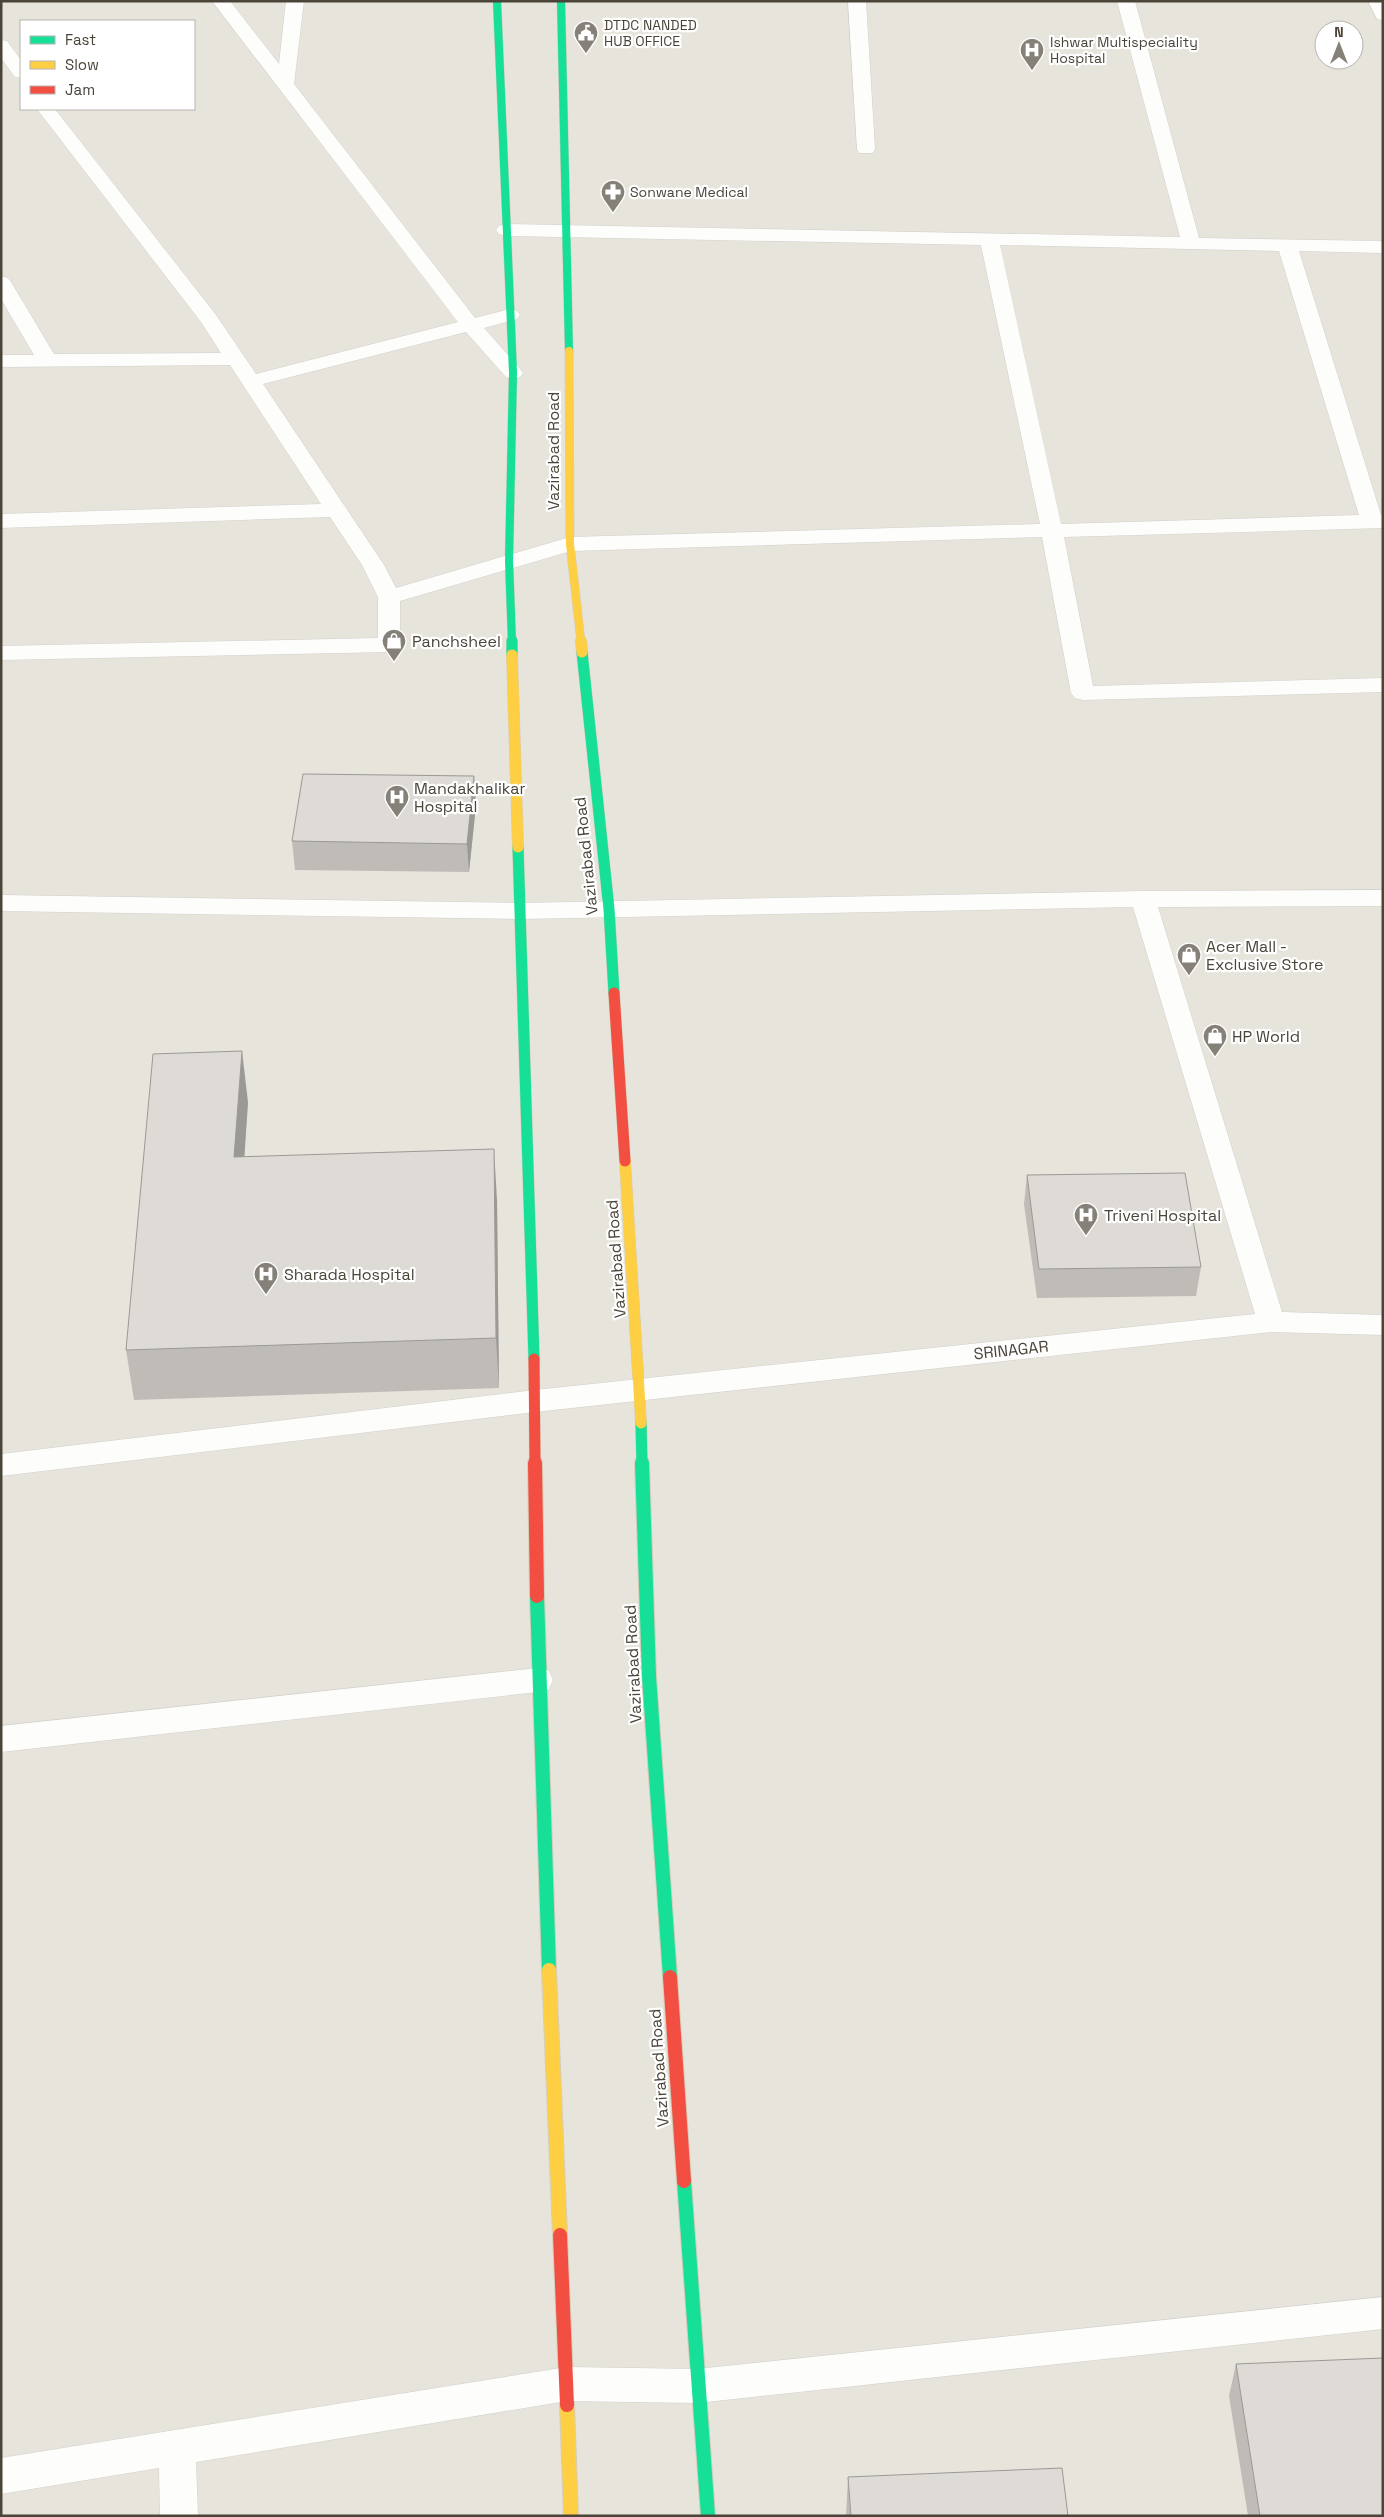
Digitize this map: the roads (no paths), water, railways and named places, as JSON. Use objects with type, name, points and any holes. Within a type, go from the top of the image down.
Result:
[{"type":"main road","points":[[497,1],[513,373],[509,561],[535,1401],[538,1680],[572,2516]]},
{"type":"main road","name":"Vazirabad Road","points":[[560,1],[568,231],[570,544],[609,909],[640,1390],[649,1676],[697,2386],[708,2516]]},
{"type":"street","points":[[220,1],[471,326],[513,373]]},
{"type":"street","points":[[285,86],[295,1]]},
{"type":"street","points":[[857,1],[866,149]]},
{"type":"street","points":[[1126,1],[1191,243]]},
{"type":"street","points":[[1377,1],[1383,15]]},
{"type":"street","points":[[1,45],[20,73]]},
{"type":"street","points":[[1,653],[389,646],[389,597],[373,565],[209,319],[47,110]]},
{"type":"street","points":[[506,230],[1383,247]]},
{"type":"street","points":[[989,239],[1052,530],[1083,693],[1383,684]]},
{"type":"street","points":[[389,597],[570,544],[1377,521],[1287,245]]},
{"type":"street","points":[[1,282],[48,361]]},
{"type":"street","points":[[251,382],[510,315]]},
{"type":"street","points":[[1,361],[236,359]]},
{"type":"street","points":[[1,522],[336,510]]},
{"type":"street","points":[[1,903],[520,911],[1143,899],[1383,898]]},
{"type":"street","points":[[1143,899],[1271,1322]]},
{"type":"street","name":"SRINAGAR","points":[[1,1465],[535,1401],[1271,1322],[1383,1325]]},
{"type":"street","points":[[1,1739],[538,1680]]},
{"type":"street","points":[[1,2476],[567,2384],[697,2386],[1383,2313]]},
{"type":"street","points":[[177,2447],[179,2516]]},
{"type":"place","name":"DTDC NANDED HUB OFFICE","points":[[586,54]]},
{"type":"place","name":"Ishwar Multispeciality Hospital","points":[[1032,71]]},
{"type":"place","name":"Sonwane Medical","points":[[613,213]]},
{"type":"place","name":"Panchsheel","points":[[394,662]]},
{"type":"place","name":"Mandakhalikar Hospital","points":[[397,818]]},
{"type":"place","name":"Acer Mall - Exclusive Store","points":[[1189,976]]},
{"type":"place","name":"HP World","points":[[1215,1057]]},
{"type":"place","name":"Triveni Hospital","points":[[1086,1236]]},
{"type":"place","name":"Sharada Hospital","points":[[266,1295]]}]
